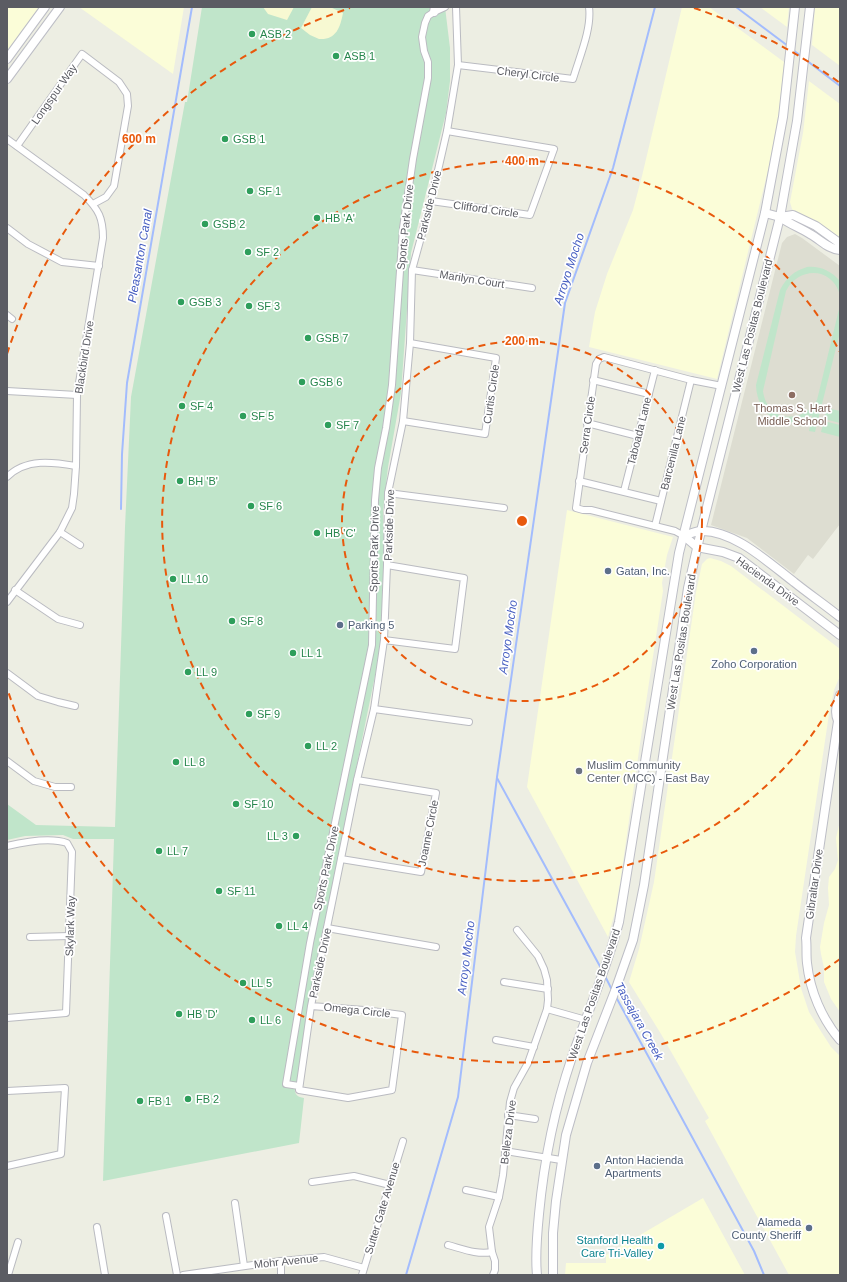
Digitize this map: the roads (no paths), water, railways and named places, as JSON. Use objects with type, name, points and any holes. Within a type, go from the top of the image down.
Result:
[{"type":"main road","points":[[7,59],[45,7]]},
{"type":"main road","points":[[7,79],[60,7]]},
{"type":"main road","name":"West Las Positas Boulevard","points":[[537,1275],[536,1246],[538,1225],[547,1158],[558,1103],[572,1057],[598,990],[620,922],[673,584],[764,213],[783,117],[795,7]]},
{"type":"main road","name":"West Las Positas Boulevard","points":[[554,1275],[553,1232],[561,1160],[566,1135],[572,1108],[587,1063],[608,1011],[633,940],[644,885],[688,588],[780,217],[797,121],[810,7]]},
{"type":"main road","points":[[764,213],[780,217],[793,215],[816,226],[838,242],[840,250]]},
{"type":"main road","name":"Hacienda Drive","points":[[684,536],[701,531],[714,533],[728,537],[747,546],[840,617]]},
{"type":"main road","name":"Hacienda Drive","points":[[684,536],[697,547],[723,552],[739,558],[840,635]]},
{"type":"main road","name":"Gibraltar Drive","points":[[840,695],[836,716],[839,721],[806,938],[806,961],[808,975],[815,998],[825,1019],[840,1040]]},
{"type":"street","name":"Sports Park Drive","points":[[299,1088],[286,1084],[310,943],[372,645],[375,500],[378,468],[386,428],[392,385],[403,228],[413,159],[428,78],[428,62],[424,51],[422,36],[428,16],[434,10],[445,7]]},
{"type":"street","name":"Parkside Drive","points":[[299,1088],[311,1006],[357,780],[374,709],[384,640],[388,493],[403,421],[410,343],[412,270],[447,131],[458,65],[456,7]]},
{"type":"street","name":"Cheryl Circle","points":[[458,65],[572,79],[586,33],[590,14],[589,7]]},
{"type":"street","name":"Longspur Way","points":[[17,146],[82,54],[113,77],[119,82],[127,94],[128,106],[114,186],[106,197],[93,204]]},
{"type":"street","name":"Clifford Circle","points":[[430,201],[530,215],[554,149],[447,131]]},
{"type":"street","name":"Blackbird Drive","points":[[7,138],[84,195],[93,204],[103,223],[103,238],[99,266],[77,395],[76,466],[72,508],[60,532],[7,602]]},
{"type":"street","points":[[7,228],[28,244],[62,262],[99,266]]},
{"type":"street","name":"Marilyn Court","points":[[412,270],[532,288]]},
{"type":"street","name":"Curtis Circle","points":[[403,421],[485,434],[496,358],[410,343]]},
{"type":"street","name":"Serra Circle","points":[[684,536],[675,531],[591,510],[576,508],[596,364],[599,359],[604,357],[691,380],[722,386]]},
{"type":"street","name":"Taboada Lane","points":[[624,491],[654,370]]},
{"type":"street","points":[[594,380],[648,394]]},
{"type":"street","name":"Barcenilla Lane","points":[[655,526],[691,380]]},
{"type":"street","points":[[7,392],[77,395]]},
{"type":"street","points":[[587,423],[638,436]]},
{"type":"street","points":[[7,477],[20,468],[32,464],[56,463],[76,466]]},
{"type":"street","points":[[579,481],[661,501]]},
{"type":"street","points":[[388,493],[504,508]]},
{"type":"street","points":[[60,532],[80,545]]},
{"type":"street","points":[[384,640],[455,649],[464,578],[387,566]]},
{"type":"street","points":[[15,590],[58,619],[80,625]]},
{"type":"street","points":[[7,673],[38,696],[75,706]]},
{"type":"street","points":[[374,709],[469,722]]},
{"type":"street","points":[[7,761],[34,781],[55,787],[71,787]]},
{"type":"street","name":"Joanne Circle","points":[[341,859],[421,872],[436,793],[357,780]]},
{"type":"street","name":"Skylark Way","points":[[7,846],[22,842],[60,840],[67,843],[72,852],[66,1013],[7,1018]]},
{"type":"street","points":[[327,928],[436,947]]},
{"type":"street","name":"Belleza Drive","points":[[493,1275],[495,1270],[495,1261],[492,1252],[489,1227],[499,1197],[503,1175],[508,1114],[514,1088],[528,1063],[534,1048],[548,1000],[548,989],[544,970],[538,956],[517,930]]},
{"type":"street","points":[[30,937],[70,936]]},
{"type":"street","points":[[504,982],[548,989]]},
{"type":"street","name":"Omega Circle","points":[[299,1088],[348,1098],[392,1090],[402,1015],[364,1010],[311,1006]]},
{"type":"street","points":[[546,1009],[586,1020]]},
{"type":"street","points":[[496,1040],[534,1048]]},
{"type":"street","points":[[7,1091],[64,1088],[61,1154],[7,1166]]},
{"type":"street","points":[[508,1114],[535,1120]]},
{"type":"street","name":"Sutter Gate Avenue","points":[[362,1275],[403,1141]]},
{"type":"street","points":[[505,1151],[561,1160]]},
{"type":"street","points":[[312,1182],[354,1176],[390,1185]]},
{"type":"street","points":[[466,1190],[499,1197]]},
{"type":"street","points":[[235,1203],[244,1266]]},
{"type":"street","points":[[166,1216],[177,1275]]},
{"type":"street","points":[[97,1227],[105,1275]]},
{"type":"street","points":[[8,1275],[18,1242]]},
{"type":"street","points":[[448,1245],[476,1253],[486,1254],[492,1252]]},
{"type":"street","name":"Mohr Avenue","points":[[183,1275],[281,1261],[324,1257],[364,1268]]},
{"type":"street","points":[[281,1261],[281,1275]]},
{"type":"waterway","name":"Pleasanton Canal","points":[[121,509],[122,454],[127,383],[192,7]]},
{"type":"waterway","name":"Arroyo Mocho","points":[[406,1275],[458,1097],[497,777],[565,303],[613,168],[655,7]]},
{"type":"waterway","points":[[736,7],[788,46]]},
{"type":"waterway","points":[[793,50],[802,57]]},
{"type":"waterway","points":[[806,60],[840,86]]},
{"type":"waterway","name":"Tassajara Creek","points":[[497,778],[602,970]]},
{"type":"waterway","name":"Tassajara Creek","points":[[605,976],[612,990]]},
{"type":"waterway","name":"Tassajara Creek","points":[[616,997],[754,1251],[764,1275]]},
{"type":"place","name":"ASB 2","points":[[252,34]]},
{"type":"place","name":"ASB 1","points":[[336,56]]},
{"type":"place","name":"GSB 1","points":[[225,139]]},
{"type":"place","name":"SF 1","points":[[250,191]]},
{"type":"place","name":"HB 'A'","points":[[317,218]]},
{"type":"place","name":"GSB 2","points":[[205,224]]},
{"type":"place","name":"SF 2","points":[[248,252]]},
{"type":"place","name":"GSB 3","points":[[181,302]]},
{"type":"place","name":"SF 3","points":[[249,306]]},
{"type":"place","name":"GSB 7","points":[[308,338]]},
{"type":"place","name":"GSB 6","points":[[302,382]]},
{"type":"place","name":"Thomas S. Hart Middle School","points":[[792,395]]},
{"type":"place","name":"SF 4","points":[[182,406]]},
{"type":"place","name":"SF 5","points":[[243,416]]},
{"type":"place","name":"SF 7","points":[[328,425]]},
{"type":"place","name":"BH 'B'","points":[[180,481]]},
{"type":"place","name":"SF 6","points":[[251,506]]},
{"type":"place","name":"HB 'C'","points":[[317,533]]},
{"type":"place","name":"Gatan, Inc.","points":[[608,571]]},
{"type":"place","name":"LL 10","points":[[173,579]]},
{"type":"place","name":"SF 8","points":[[232,621]]},
{"type":"place","name":"Parking 5","points":[[340,625]]},
{"type":"place","name":"Zoho Corporation","points":[[754,651]]},
{"type":"place","name":"LL 1","points":[[293,653]]},
{"type":"place","name":"LL 9","points":[[188,672]]},
{"type":"place","name":"SF 9","points":[[249,714]]},
{"type":"place","name":"LL 2","points":[[308,746]]},
{"type":"place","name":"LL 8","points":[[176,762]]},
{"type":"place","name":"Muslim Community Center (MCC) - East Bay","points":[[579,771]]},
{"type":"place","name":"SF 10","points":[[236,804]]},
{"type":"place","name":"LL 3","points":[[296,836]]},
{"type":"place","name":"LL 7","points":[[159,851]]},
{"type":"place","name":"SF 11","points":[[219,891]]},
{"type":"place","name":"LL 4","points":[[279,926]]},
{"type":"place","name":"LL 5","points":[[243,983]]},
{"type":"place","name":"HB 'D'","points":[[179,1014]]},
{"type":"place","name":"LL 6","points":[[252,1020]]},
{"type":"place","name":"FB 2","points":[[188,1099]]},
{"type":"place","name":"FB 1","points":[[140,1101]]},
{"type":"place","name":"Anton Hacienda Apartments","points":[[597,1166]]},
{"type":"place","name":"Alameda County Sheriff","points":[[809,1228]]},
{"type":"place","name":"Stanford Health Care Tri-Valley","points":[[661,1246]]}]
